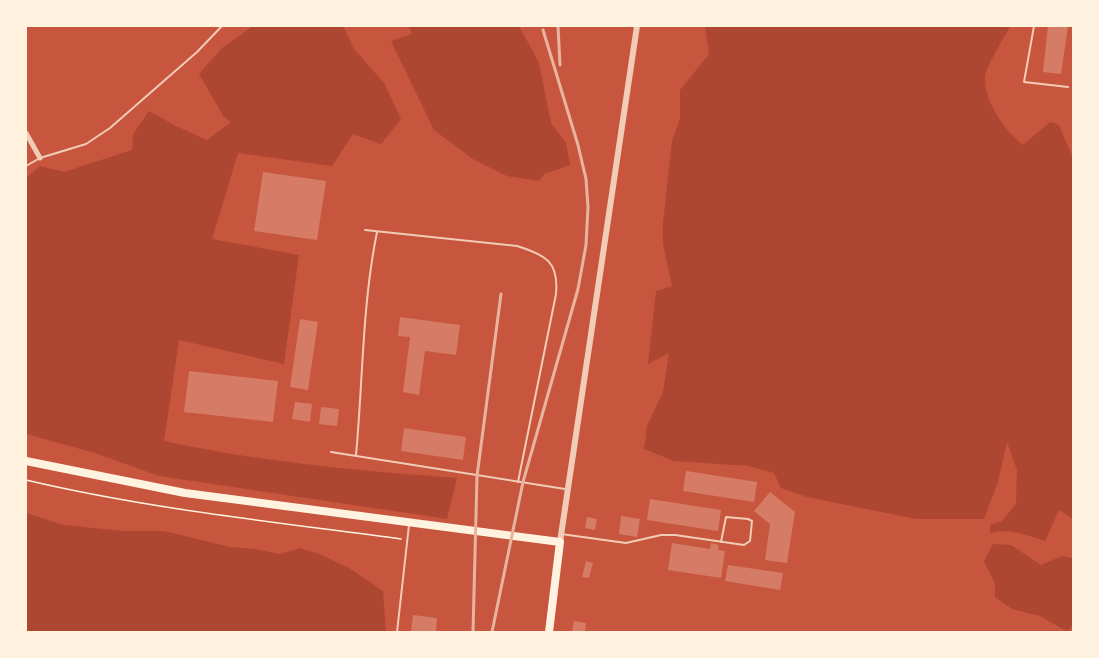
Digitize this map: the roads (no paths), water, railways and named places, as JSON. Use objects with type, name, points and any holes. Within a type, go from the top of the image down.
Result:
[{"type":"main road","points":[[26,461],[185,493],[409,522],[561,538],[549,633]]},
{"type":"street","points":[[561,538],[637,26]]},
{"type":"street","points":[[26,133],[40,158]]},
{"type":"lane","points":[[26,166],[40,158],[86,144],[111,128],[189,59],[222,26]]},
{"type":"lane","points":[[1034,26],[1024,82],[1068,87]]},
{"type":"lane","points":[[365,230],[517,246],[539,253],[553,267],[558,278],[556,294],[518,482]]},
{"type":"lane","points":[[356,455],[368,279],[377,232]]},
{"type":"lane","points":[[331,452],[568,489]]},
{"type":"lane","points":[[561,538],[620,543],[669,535],[721,542],[744,545],[748,543],[752,521],[726,517],[721,542]]},
{"type":"lane","points":[[397,633],[409,522]]},
{"type":"railway","points":[[558,26],[560,65]]},
{"type":"railway","points":[[492,632],[523,482],[578,289],[586,245],[588,207],[586,179],[543,30]]},
{"type":"railway","points":[[473,632],[477,476],[501,294]]}]
